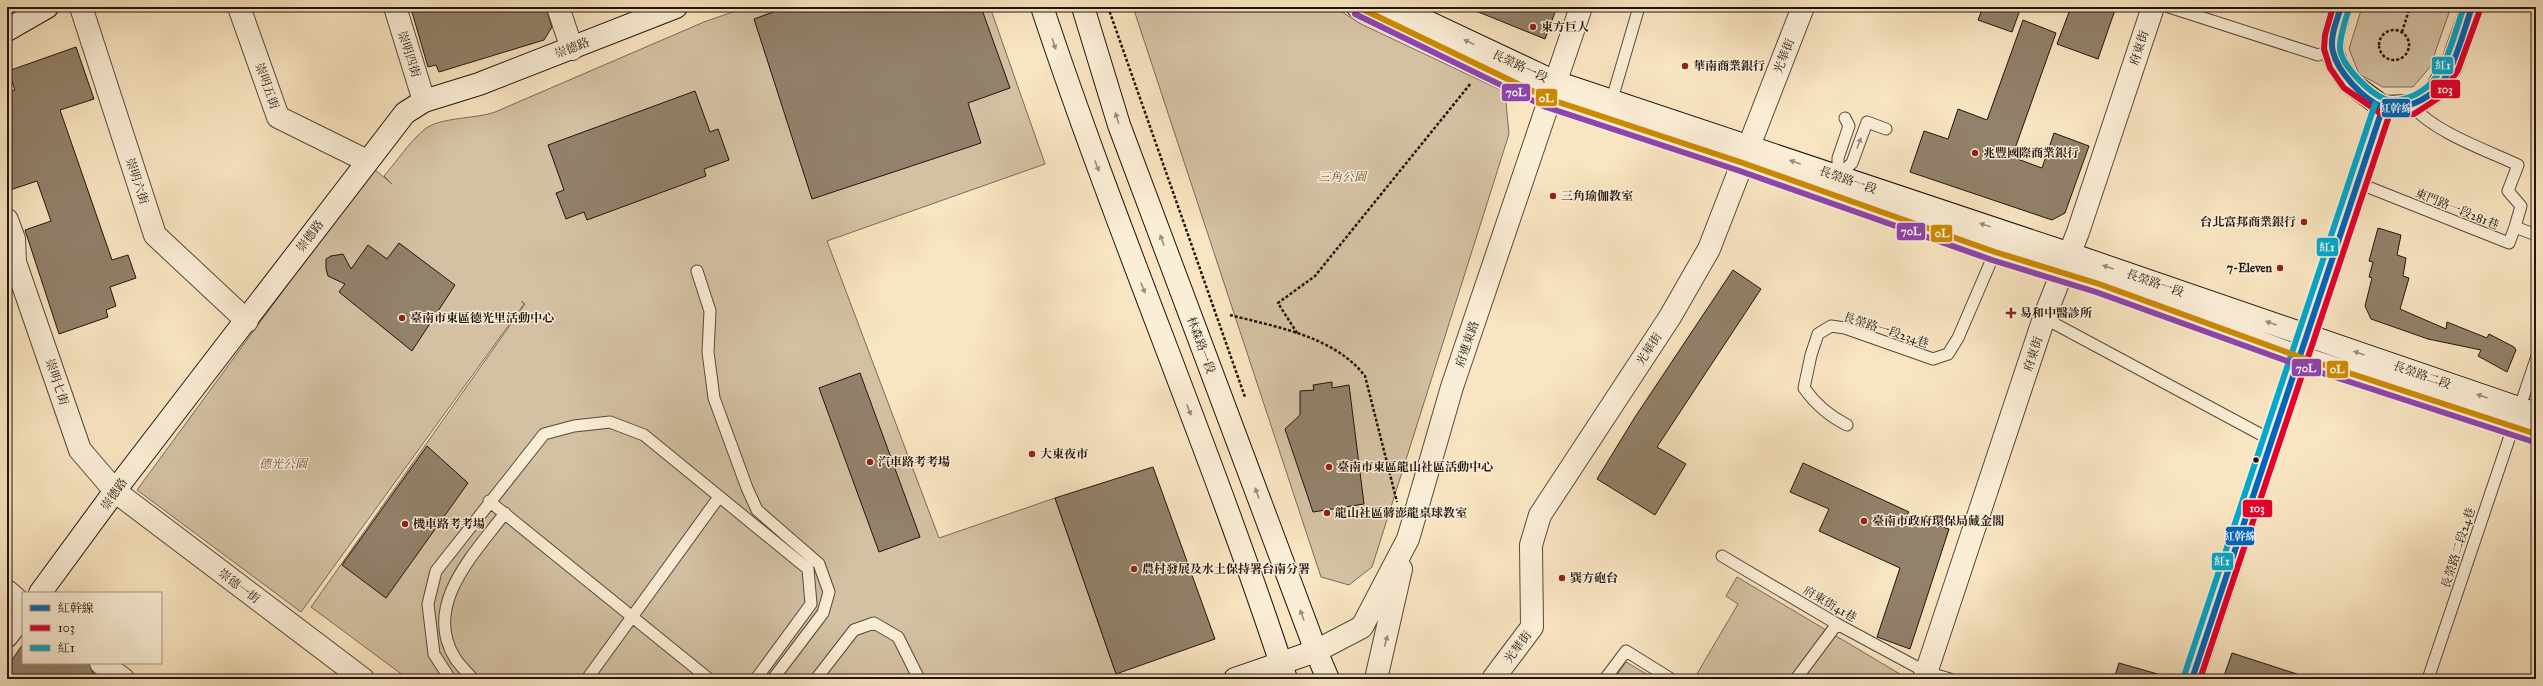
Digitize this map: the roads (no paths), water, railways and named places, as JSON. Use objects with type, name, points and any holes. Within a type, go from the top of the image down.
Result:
[{"type":"street","points":[[7,30],[47,7]]},
{"type":"street","name":"崇明六街","points":[[81,7],[154,235],[247,320]]},
{"type":"street","name":"崇明五街","points":[[239,7],[278,117],[367,162]]},
{"type":"street","name":"崇明四街","points":[[394,7],[424,101]]},
{"type":"street","points":[[558,7],[572,49]]},
{"type":"street","name":"崇德路","points":[[41,592],[405,113],[424,101],[479,84],[572,49],[676,7]]},
{"type":"street","points":[[1042,7],[1080,123],[1203,446],[1284,671]]},
{"type":"street","name":"林森路一段","points":[[1083,7],[1119,125],[1316,651],[1328,679]]},
{"type":"street","name":"長榮路一段","points":[[1358,7],[1552,90],[1746,155],[1838,176],[2066,263],[2300,357]]},
{"type":"street","name":"長榮路一段","points":[[1396,7],[1552,90],[1612,99],[1746,155],[1995,252],[2066,263],[2308,336]]},
{"type":"street","name":"府連東路","points":[[1235,679],[1284,671],[1316,651],[1362,627],[1408,540],[1452,387],[1581,7]]},
{"type":"street","name":"光華街","points":[[1493,679],[1532,627],[1531,545],[1540,515],[1670,317],[1709,249],[1802,7]]},
{"type":"street","name":"府東街","points":[[1925,675],[2044,318],[2066,263],[2153,7]]},
{"type":"street","points":[[2341,7],[2333,36],[2332,50],[2337,64],[2349,82],[2382,107],[2412,106],[2434,92],[2451,67],[2472,7]]},
{"type":"street","points":[[2192,679],[2308,336],[2382,107]]},
{"type":"street","name":"崇明七街","points":[[7,220],[14,239],[10,261],[80,450],[116,492]]},
{"type":"street","name":"長榮路二段","points":[[2308,336],[2523,416],[2536,434]]},
{"type":"street","name":"長榮路二段","points":[[2300,357],[2523,416]]},
{"type":"street","name":"崇德一街","points":[[116,492],[363,679]]},
{"type":"street","points":[[1376,679],[1408,540]]},
{"type":"street","points":[[7,590],[22,604]]},
{"type":"street","points":[[7,636],[22,616]]},
{"type":"street","points":[[102,664],[123,679]]},
{"type":"lane","points":[[1612,99],[1639,7]]},
{"type":"lane","points":[[2169,7],[2318,55],[2332,50]]},
{"type":"lane","points":[[2412,106],[2419,114],[2447,132],[2518,165],[2508,192],[2521,206],[2515,227]]},
{"type":"lane","points":[[1838,176],[1838,158],[1849,126],[1845,118]]},
{"type":"lane","points":[[1838,176],[1852,163],[1867,122],[1886,129]]},
{"type":"lane","name":"東門路一段281巷","points":[[2358,183],[2509,244],[2515,227],[2536,235]]},
{"type":"lane","name":"長榮路一段234巷","points":[[1847,425],[1830,416],[1813,401],[1804,388],[1811,356],[1818,334],[1831,326],[1845,328],[1933,359],[1948,354],[1958,338],[1995,252]]},
{"type":"lane","points":[[697,271],[710,311],[708,352],[714,398],[747,488],[757,510],[819,564],[829,592],[823,613],[773,679]]},
{"type":"lane","points":[[2044,318],[2273,441]]},
{"type":"lane","name":"長榮路二段24巷","points":[[2428,679],[2523,416],[2536,359]]},
{"type":"lane","points":[[2523,416],[2536,445]]},
{"type":"lane","points":[[450,679],[434,654],[428,604],[436,571],[489,501],[544,434],[574,426],[610,422],[644,435],[808,570],[811,604],[756,679]]},
{"type":"lane","points":[[587,679],[634,618],[719,498]]},
{"type":"lane","points":[[489,501],[710,679]]},
{"type":"lane","points":[[473,679],[455,658],[446,636],[445,609],[456,576],[505,513]]},
{"type":"lane","name":"府東街41巷","points":[[1722,556],[1925,675],[1950,679]]},
{"type":"lane","points":[[816,679],[854,630],[874,623],[898,637],[919,679]]},
{"type":"lane","points":[[1796,679],[1837,624]]},
{"type":"lane","points":[[1606,679],[1626,651],[1671,679]]},
{"type":"place","name":"東方巨人","points":[[1533,27]]},
{"type":"place","name":"華南商業銀行","points":[[1685,66]]},
{"type":"place","name":"兆豐國際商業銀行","points":[[1975,153]]},
{"type":"place","name":"三角瑜伽教室","points":[[1553,196]]},
{"type":"place","name":"台北富邦商業銀行","points":[[2304,222]]},
{"type":"place","name":"7-Eleven","points":[[2280,268]]},
{"type":"place","name":"易和中醫診所","points":[[2011,313]]},
{"type":"place","name":"臺南市東區德光里活動中心","points":[[402,318]]},
{"type":"place","name":"大東夜市","points":[[1032,454]]},
{"type":"place","name":"汽車路考考場","points":[[870,462]]},
{"type":"place","name":"臺南市東區龍山社區活動中心","points":[[1329,467]]},
{"type":"place","name":"龍山社區蔣澎龍桌球教室","points":[[1327,513]]},
{"type":"place","name":"臺南市政府環保局藏金閣","points":[[1864,521]]},
{"type":"place","name":"機車路考考場","points":[[405,524]]},
{"type":"place","name":"農村發展及水土保持署台南分署","points":[[1134,569]]},
{"type":"place","name":"巽方砲台","points":[[1562,578]]},
{"type":"park label","name":"三角公園","points":[[1342,177]]},
{"type":"park label","name":"德光公園","points":[[283,464]]}]
